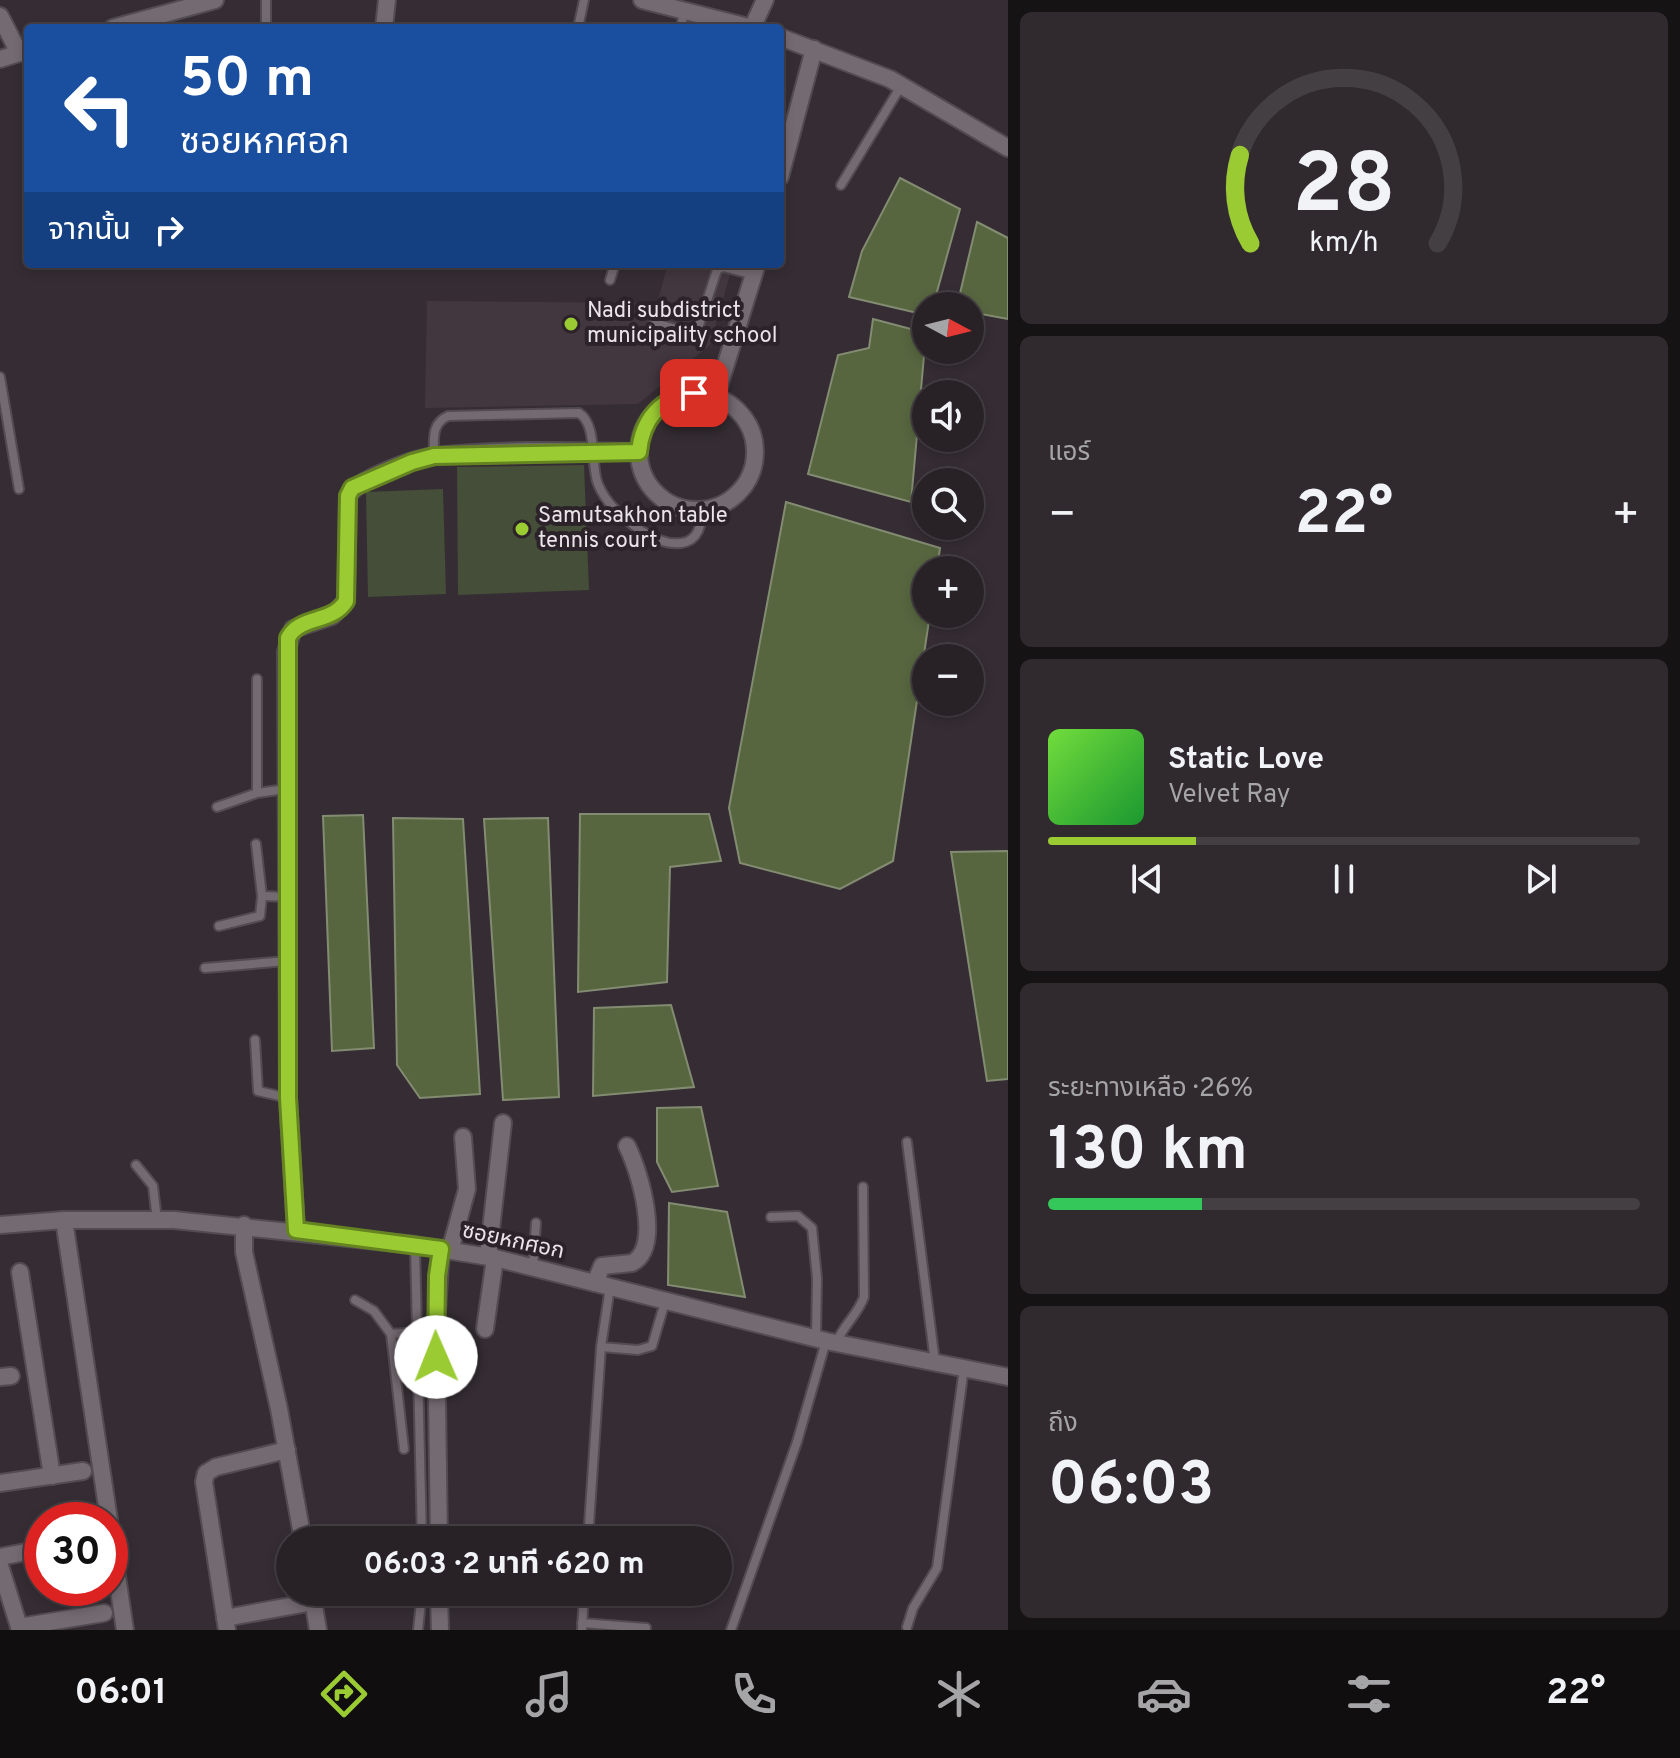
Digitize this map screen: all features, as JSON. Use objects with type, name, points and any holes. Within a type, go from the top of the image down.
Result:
[{"type":"street","points":[[128,24],[215,0]]},
{"type":"street","points":[[384,24],[387,0]]},
{"type":"street","points":[[642,0],[737,24]]},
{"type":"street","points":[[754,24],[765,0]]},
{"type":"street","points":[[0,16],[24,52],[0,59]]},
{"type":"street","points":[[784,38],[902,85],[1008,148]]},
{"type":"street","points":[[784,162],[814,49]]},
{"type":"street","points":[[716,396],[755,270]]},
{"type":"street","points":[[694,393],[716,396],[743,416],[753,436],[754,458],[748,479],[734,497],[703,510],[682,508],[654,491],[643,473],[639,452],[648,420],[663,404],[694,393]]},
{"type":"street","points":[[296,1230],[288,1098],[288,638],[293,629],[302,624],[332,616],[346,601],[348,496],[352,488],[364,482],[434,456],[639,452]]},
{"type":"street","points":[[485,1329],[503,1123]]},
{"type":"street","points":[[439,1526],[442,1259],[467,1189],[463,1137]]},
{"type":"street","points":[[605,1289],[602,1266],[632,1263],[642,1254],[647,1198],[627,1146]]},
{"type":"street","name":"ซอยหกศอก","points":[[0,1225],[66,1234],[157,1220],[244,1238],[296,1230],[416,1250],[442,1259],[492,1260],[533,1267],[664,1307],[825,1343],[1008,1377]]},
{"type":"street","points":[[66,1234],[106,1502]]},
{"type":"street","points":[[244,1238],[301,1526]]},
{"type":"street","points":[[20,1272],[52,1476]]},
{"type":"street","points":[[284,1606],[226,1624],[204,1482],[206,1473],[216,1467],[287,1450]]},
{"type":"street","points":[[0,1483],[83,1471]]},
{"type":"street","points":[[0,1557],[24,1552]]},
{"type":"street","points":[[0,1566],[20,1628],[104,1613]]},
{"type":"street","points":[[121,1606],[125,1630]]},
{"type":"street","points":[[314,1606],[318,1630]]},
{"type":"street","points":[[439,1606],[440,1630]]},
{"type":"lane","points":[[266,0],[266,24]]},
{"type":"lane","points":[[579,24],[584,0]]},
{"type":"lane","points":[[682,24],[684,10]]},
{"type":"lane","points":[[841,185],[902,85]]},
{"type":"lane","points":[[610,280],[614,268]]},
{"type":"lane","points":[[655,323],[690,333],[697,331],[717,270],[721,268]]},
{"type":"lane","points":[[734,268],[755,270]]},
{"type":"lane","points":[[0,377],[19,489]]},
{"type":"lane","points":[[434,456],[434,430],[439,420],[448,416],[579,413],[589,426],[597,482],[606,499],[645,533],[663,542],[690,541],[699,530],[703,510]]},
{"type":"lane","points":[[257,679],[257,793]]},
{"type":"lane","points":[[217,807],[257,793],[287,789]]},
{"type":"lane","points":[[219,926],[255,920],[262,911],[256,844]]},
{"type":"lane","points":[[262,896],[289,897]]},
{"type":"lane","points":[[205,968],[288,961]]},
{"type":"lane","points":[[255,1040],[258,1091],[288,1098]]},
{"type":"lane","points":[[907,1142],[935,1362]]},
{"type":"lane","points":[[136,1165],[153,1186],[157,1220]]},
{"type":"lane","points":[[825,1343],[860,1308],[864,1297],[863,1187]]},
{"type":"lane","points":[[731,1630],[825,1343],[812,1228],[798,1216],[771,1217]]},
{"type":"lane","points":[[533,1267],[536,1223]]},
{"type":"lane","points":[[416,1250],[422,1526]]},
{"type":"lane","points":[[589,1526],[601,1347],[606,1315],[605,1289]]},
{"type":"lane","points":[[355,1300],[374,1311],[391,1334],[404,1449]]},
{"type":"lane","points":[[601,1347],[646,1349],[652,1346],[664,1307]]},
{"type":"lane","points":[[391,1334],[419,1332]]},
{"type":"lane","points":[[907,1627],[913,1608],[937,1568],[964,1368]]},
{"type":"lane","points":[[418,1630],[421,1606]]},
{"type":"lane","points":[[583,1606],[582,1627],[646,1628]]},
{"type":"shaded area","points":[[900,178],[960,209],[937,292],[912,292],[912,312],[849,297],[862,251]]},
{"type":"shaded area","points":[[977,222],[1008,238],[1008,319],[984,315],[984,292],[960,292]]},
{"type":"shaded area","name":"Nadi subdistrict municipality school","points":[[667,268],[732,268],[710,345],[638,404],[425,408],[427,301],[657,303]]},
{"type":"shaded area","points":[[873,319],[912,329],[912,364],[923,364],[922,380],[912,380],[912,452],[915,452],[911,502],[808,474],[838,355],[869,348]]},
{"type":"shaded area","name":"Samutsakhon table tennis court","points":[[584,465],[589,590],[458,595],[457,467]]},
{"type":"shaded area","points":[[443,489],[446,594],[368,597],[366,492]]},
{"type":"shaded area","points":[[786,502],[940,548],[939,556],[912,556],[912,628],[928,628],[926,644],[912,644],[912,716],[915,716],[893,861],[840,889],[740,863],[729,808]]},
{"type":"shaded area","points":[[580,814],[709,814],[721,861],[670,867],[667,982],[578,992]]},
{"type":"shaded area","points":[[363,815],[374,1048],[332,1051],[323,816]]},
{"type":"shaded area","points":[[393,818],[463,819],[480,1094],[420,1098],[397,1065]]},
{"type":"shaded area","points":[[548,818],[559,1097],[503,1100],[484,819]]},
{"type":"shaded area","points":[[1008,851],[1008,1079],[987,1081],[951,852]]},
{"type":"shaded area","points":[[671,1005],[694,1087],[593,1096],[594,1008]]},
{"type":"shaded area","points":[[701,1107],[718,1186],[672,1192],[657,1162],[657,1108]]},
{"type":"shaded area","points":[[669,1203],[727,1212],[745,1297],[668,1285]]},
{"type":"place","name":"Nadi subdistrict municipality school","points":[[571,324]]},
{"type":"place","name":"Samutsakhon table tennis court","points":[[522,529]]},
{"type":"route","points":[[436,1357],[437,1276],[441,1249],[296,1230],[288,1098],[289,897],[285,670],[288,638],[293,629],[302,624],[332,616],[346,601],[348,496],[352,488],[412,462],[434,456],[639,452],[643,430],[655,411],[673,399],[694,393]]}]
